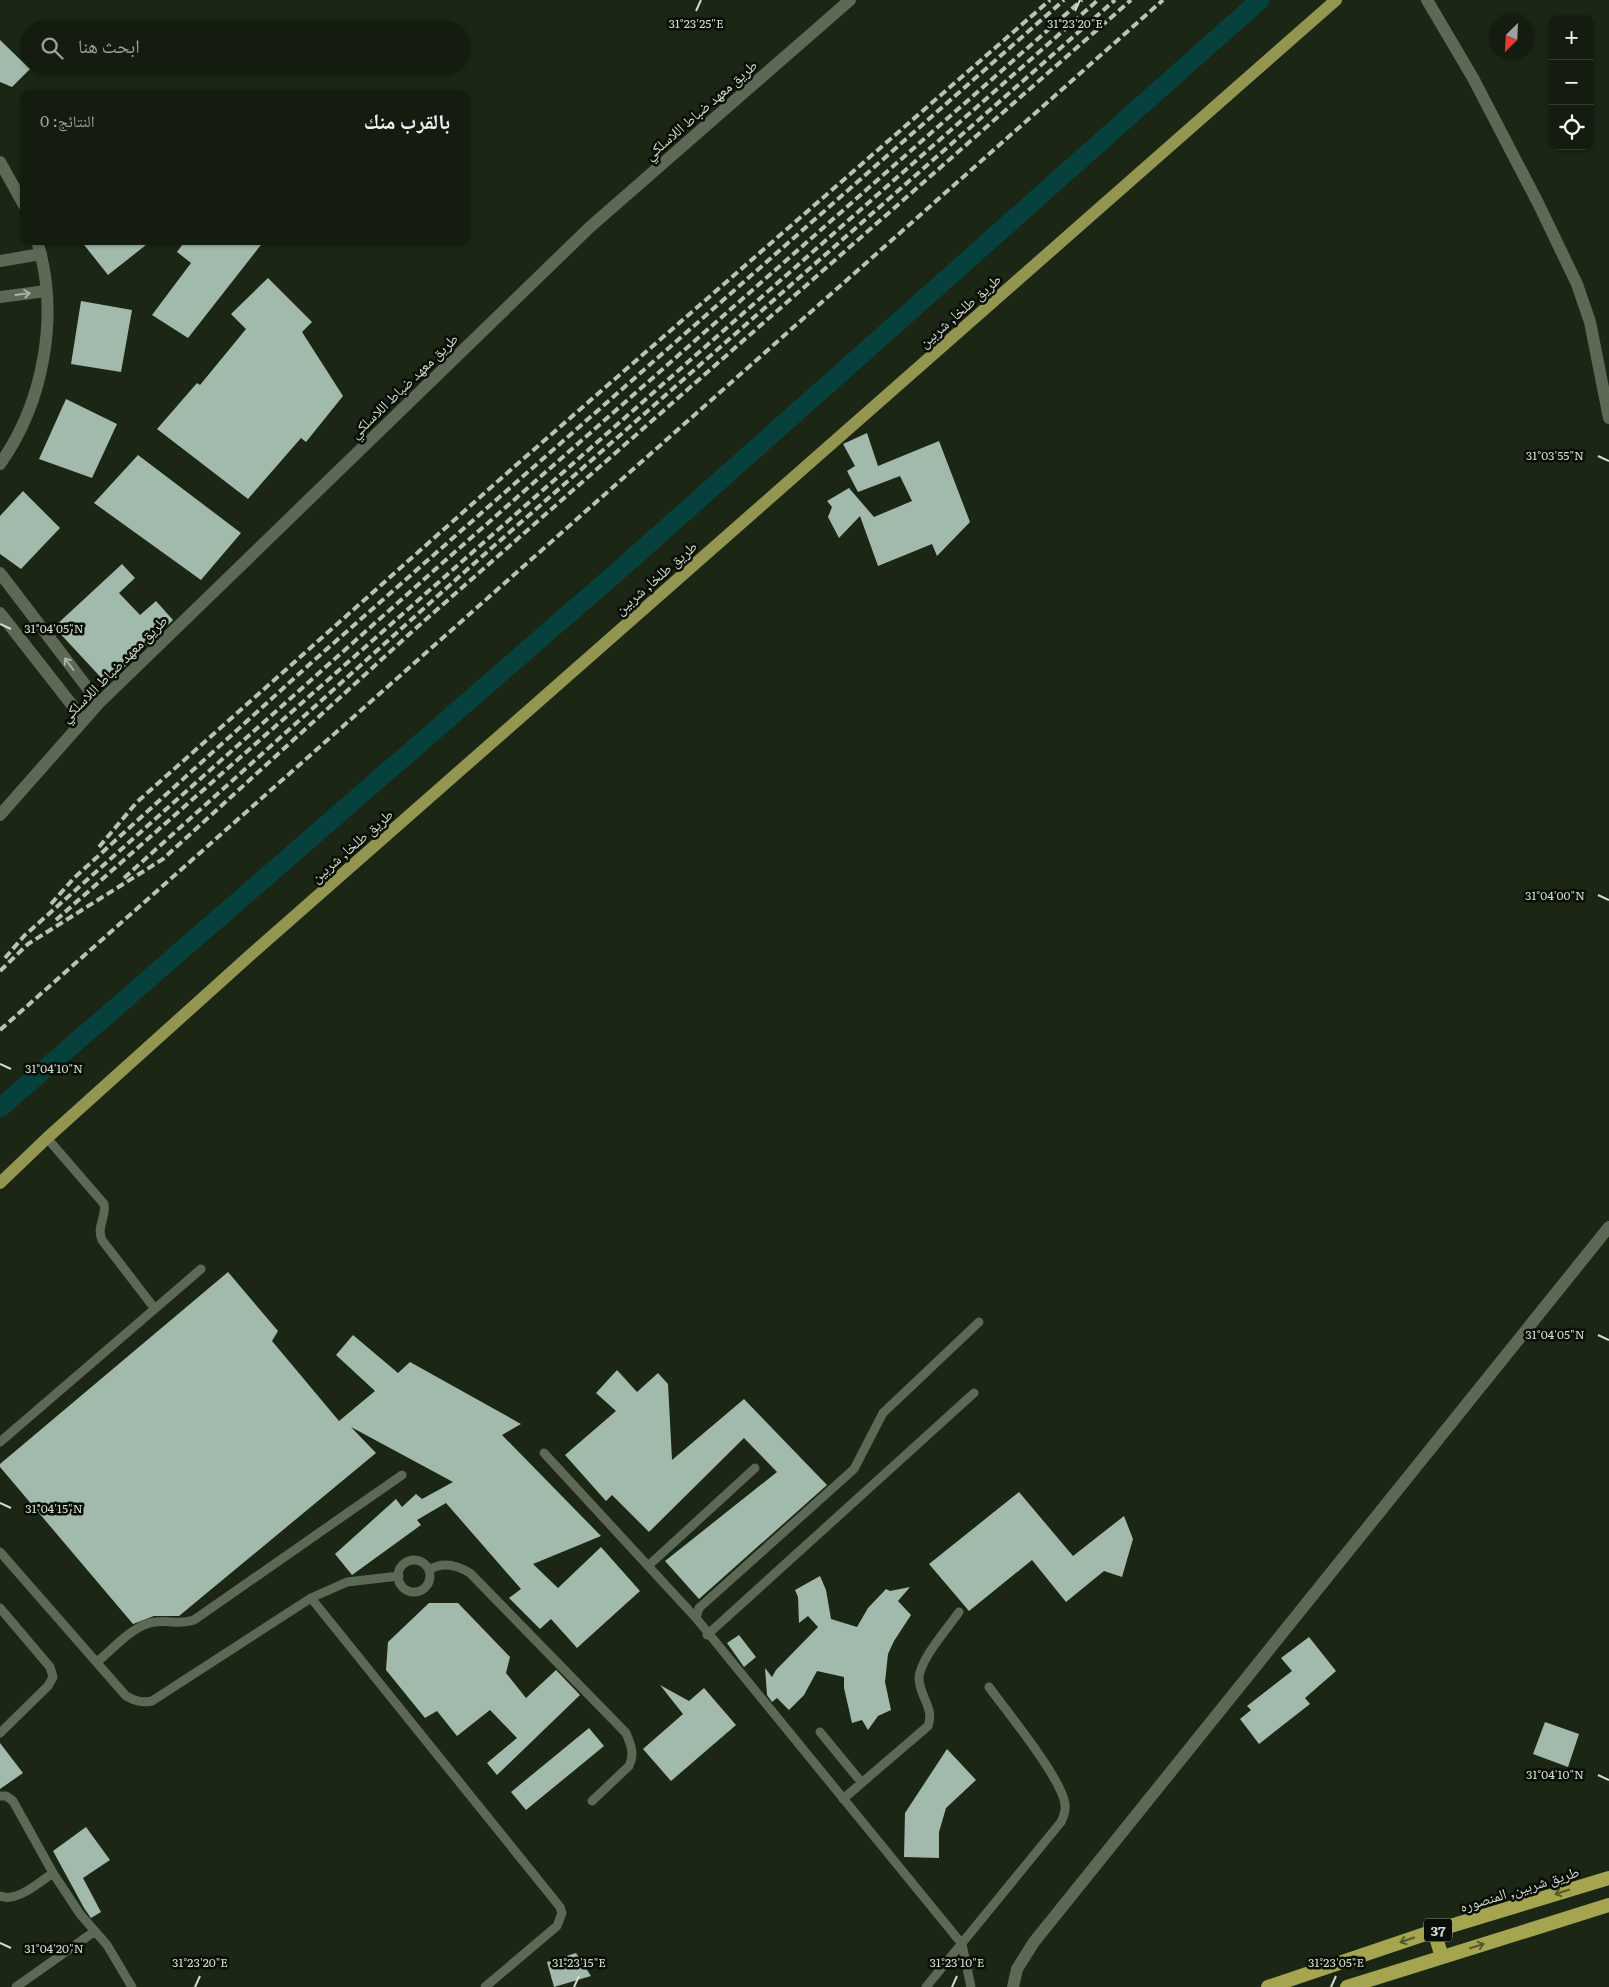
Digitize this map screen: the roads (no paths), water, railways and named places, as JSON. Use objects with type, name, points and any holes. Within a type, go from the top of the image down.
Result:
[{"type":"highway","name":"طريق شربين, المنصوره","points":[[1268,1987],[1434,1931],[1609,1878]]},
{"type":"highway","name":"37","points":[[1347,1987],[1609,1905]]},
{"type":"highway","points":[[1434,1931],[1442,1957]]},
{"type":"main road","name":"طريق طلخا, شربين","points":[[0,1183],[47,1138],[254,952],[1336,0]]},
{"type":"street","name":"طريق معهد ضباط اللاسلكي","points":[[0,816],[98,703],[590,227],[850,0]]},
{"type":"street","points":[[1427,0],[1473,78],[1542,211],[1577,284],[1590,322],[1609,418]]},
{"type":"street","points":[[0,162],[20,197]]},
{"type":"street","points":[[0,464],[9,451],[28,413],[40,374],[46,332],[46,291],[38,245]]},
{"type":"street","points":[[0,261],[41,254]]},
{"type":"street","points":[[0,297],[46,291]]},
{"type":"street","points":[[0,573],[98,703]]},
{"type":"street","points":[[0,612],[83,719]]},
{"type":"street","points":[[1013,1987],[1016,1969],[1034,1942],[1609,1227]]},
{"type":"lane","points":[[47,1138],[104,1204],[105,1209],[99,1229],[102,1240],[156,1309]]},
{"type":"lane","points":[[0,1442],[202,1269]]},
{"type":"lane","points":[[696,1618],[699,1608],[854,1469],[883,1413],[979,1322]]},
{"type":"lane","points":[[707,1635],[974,1393]]},
{"type":"lane","points":[[544,1453],[696,1618],[707,1635],[962,1944],[971,1987]]},
{"type":"lane","points":[[648,1566],[755,1468]]},
{"type":"lane","points":[[97,1662],[146,1624],[157,1622],[183,1624],[194,1620],[402,1475]]},
{"type":"lane","points":[[0,1552],[126,1696],[138,1702],[152,1700],[311,1598],[347,1582],[399,1576]]},
{"type":"lane","points":[[412,1560],[422,1562],[429,1570],[427,1586],[417,1591],[407,1590],[400,1581],[399,1576],[402,1566],[412,1560]]},
{"type":"lane","points":[[429,1570],[447,1564],[459,1567],[470,1573],[626,1733],[632,1747],[632,1759],[626,1770],[592,1801]]},
{"type":"lane","points":[[311,1598],[560,1906],[562,1913],[557,1926],[486,1987]]},
{"type":"lane","points":[[0,1608],[50,1667],[52,1677],[48,1686],[0,1733]]},
{"type":"lane","points":[[842,1799],[928,1726],[930,1711],[921,1688],[921,1670],[959,1612]]},
{"type":"lane","points":[[926,1987],[1061,1822],[1065,1813],[1065,1803],[1057,1781],[989,1687]]},
{"type":"lane","points":[[820,1732],[862,1783]]},
{"type":"lane","points":[[0,1796],[6,1796],[13,1801],[53,1873],[80,1914],[107,1945],[132,1987]]},
{"type":"lane","points":[[0,1896],[5,1898],[16,1896],[53,1873]]},
{"type":"lane","points":[[16,1987],[94,1931]]},
{"type":"waterway","points":[[0,1108],[617,572],[1260,0]]},
{"type":"railway","points":[[99,847],[137,802],[515,466],[1050,0]]},
{"type":"railway","points":[[51,904],[74,878],[311,663],[1064,0]]},
{"type":"railway","points":[[5,958],[24,936],[439,566],[1082,0]]},
{"type":"railway","points":[[56,920],[1098,0]]},
{"type":"railway","points":[[124,878],[461,575],[1115,0]]},
{"type":"railway","points":[[0,971],[28,944],[163,859],[415,629],[1131,0]]},
{"type":"railway","points":[[0,1030],[1163,0]]}]
